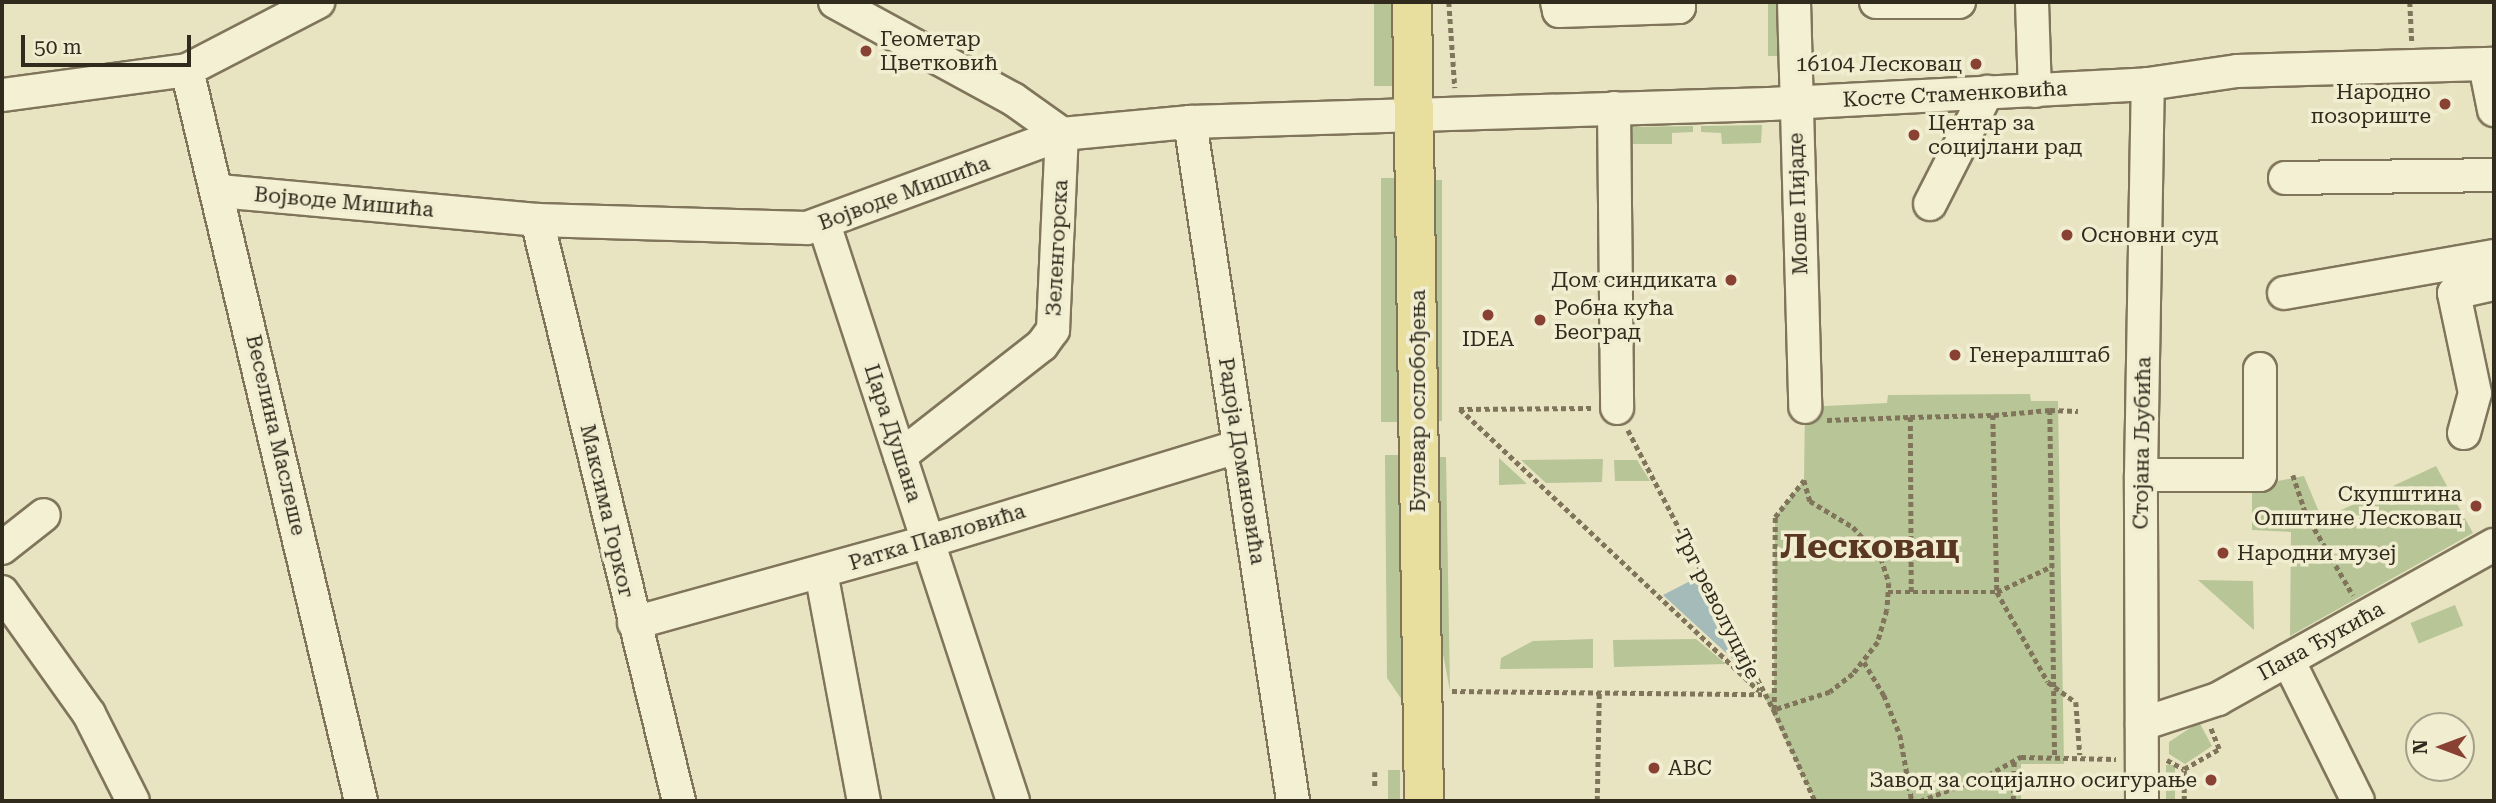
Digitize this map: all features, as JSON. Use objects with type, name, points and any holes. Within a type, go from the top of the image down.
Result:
[{"type":"main road","name":"Булевар ослобођења","points":[[1412,2],[1416,115],[1424,801]]},
{"type":"street","points":[[2,95],[187,70],[318,2]]},
{"type":"street","points":[[835,2],[1013,99],[1062,134]]},
{"type":"street","points":[[1557,2],[1559,11],[1679,7],[1679,2]]},
{"type":"street","name":"Моше Пијаде","points":[[1794,2],[1795,102],[1813,413]]},
{"type":"street","points":[[1876,2],[1959,2]]},
{"type":"street","points":[[2032,2],[2035,90]]},
{"type":"street","points":[[2490,64],[2494,110]]},
{"type":"street","name":"Косте Стаменковића","points":[[1416,115],[1795,102],[2148,84],[2237,71],[2490,64]]},
{"type":"street","name":"Веселина Маслеше","points":[[187,70],[219,191],[361,801]]},
{"type":"street","name":"Стојана Љубића","points":[[2142,801],[2160,759],[2142,724],[2141,475],[2148,84]]},
{"type":"street","points":[[1930,204],[1987,92]]},
{"type":"street","points":[[1614,108],[1617,408]]},
{"type":"street","name":"Војводе Мишића","points":[[219,191],[537,220],[776,229],[824,225],[1062,134],[1190,122],[1416,115]]},
{"type":"street","name":"Радоја Домановића","points":[[1190,122],[1293,801]]},
{"type":"street","name":"Зеленгорска","points":[[900,456],[1042,345],[1053,330],[1062,134]]},
{"type":"street","points":[[2285,178],[2494,175]]},
{"type":"street","name":"Максима Горког","points":[[537,220],[679,801]]},
{"type":"street","name":"Цара Душана","points":[[824,225],[1013,801]]},
{"type":"street","points":[[2284,293],[2494,256]]},
{"type":"street","points":[[2464,433],[2475,393],[2454,293],[2494,284]]},
{"type":"street","points":[[2141,475],[2260,475],[2260,369]]},
{"type":"street","name":"Ратка Павловића","points":[[634,624],[929,541],[1239,446]]},
{"type":"street","points":[[2,548],[44,515]]},
{"type":"street","name":"Пана Ђукића","points":[[2142,724],[2201,707],[2494,545]]},
{"type":"street","points":[[821,572],[864,801]]},
{"type":"street","points":[[2,592],[89,713],[133,801]]},
{"type":"street","points":[[2288,660],[2358,801]]},
{"type":"path","points":[[1449,2],[1456,113]]},
{"type":"path","points":[[2410,2],[2412,66]]},
{"type":"path","points":[[1617,408],[1459,409],[1763,694]]},
{"type":"path","name":"Трг револуције","points":[[1617,408],[1763,694],[1774,710],[1815,801]]},
{"type":"path","points":[[2050,410],[2055,756]]},
{"type":"path","points":[[1813,413],[1910,417],[2078,411]]},
{"type":"path","points":[[1993,415],[1997,592],[2021,640],[2054,687],[2076,702],[2080,755]]},
{"type":"path","points":[[1910,417],[1911,592]]},
{"type":"path","points":[[2292,475],[2306,514],[2366,617]]},
{"type":"path","points":[[1804,480],[1810,501],[1853,527],[1881,558],[1888,592],[1878,642],[1864,662],[1830,692],[1774,710],[1775,517],[1804,480]]},
{"type":"path","points":[[1888,592],[1997,592],[2052,566]]},
{"type":"path","points":[[1864,662],[1884,695],[1900,735],[1912,801]]},
{"type":"path","points":[[1421,683],[1450,691],[1763,694]]},
{"type":"path","points":[[1597,801],[1599,692]]},
{"type":"path","points":[[1920,801],[2014,761],[2080,755],[2160,759],[2185,768],[2220,749]]},
{"type":"path","points":[[2013,801],[2014,761]]},
{"type":"path","points":[[2184,801],[2185,768]]},
{"type":"path","points":[[1375,772],[1375,787]]},
{"type":"green space","points":[[1374,2],[1404,2],[1404,86],[1374,86]]},
{"type":"green space","points":[[1768,2],[1789,2],[1789,56],[1768,56]]},
{"type":"green space","points":[[1762,125],[1761,143],[1722,144],[1721,133],[1701,132],[1701,126]]},
{"type":"green space","points":[[1693,126],[1693,132],[1672,133],[1672,144],[1631,144],[1631,127]]},
{"type":"green space","points":[[1381,178],[1406,178],[1406,422],[1381,422]]},
{"type":"green space","points":[[1432,180],[1442,180],[1442,421],[1432,421]]},
{"type":"green space","points":[[2030,394],[2031,401],[2058,401],[2064,764],[2021,764],[2021,801],[1815,801],[1763,694],[1774,693],[1775,517],[1804,480],[1805,407],[1887,403],[1888,395]]},
{"type":"green space","points":[[1385,455],[1409,455],[1411,713],[1387,678]]},
{"type":"green space","points":[[1435,457],[1446,457],[1450,691],[1437,622]]},
{"type":"green space","points":[[1499,458],[1527,484],[1499,485]]},
{"type":"green space","points":[[1603,459],[1602,482],[1546,483],[1521,460]]},
{"type":"green space","points":[[1614,460],[1637,460],[1650,481],[1615,481]]},
{"type":"green space","points":[[2436,466],[2473,533],[2290,636],[2291,532],[2252,530],[2252,486],[2304,476],[2322,519]]},
{"type":"green space","points":[[2198,580],[2253,581],[2254,630]]},
{"type":"green space","points":[[2455,605],[2463,625],[2419,643],[2410,623]]},
{"type":"green space","points":[[1593,639],[1593,668],[1500,669],[1501,658],[1533,641]]},
{"type":"green space","points":[[1696,639],[1726,664],[1614,667],[1613,640]]},
{"type":"green space","points":[[2199,722],[2212,746],[2185,764],[2169,754],[2169,742]]},
{"type":"green space","points":[[2166,765],[2175,765],[2175,801],[2166,801]]},
{"type":"green space","points":[[1388,770],[1400,770],[1400,801],[1388,801]]},
{"type":"water","points":[[1698,577],[1749,674],[1663,595]]},
{"type":"place","name":"Геометар Цветковић","points":[[866,51]]},
{"type":"place","name":"16104 Лесковац","points":[[1976,64]]},
{"type":"place","name":"Народно позориште","points":[[2445,104]]},
{"type":"place","name":"Центар за социјлани рад","points":[[1914,135]]},
{"type":"place","name":"Основни суд","points":[[2067,235]]},
{"type":"place","name":"Дом синдиката","points":[[1731,280]]},
{"type":"place","name":"IDEA","points":[[1488,315]]},
{"type":"place","name":"Робна кућа Београд","points":[[1540,320]]},
{"type":"place","name":"Генералштаб","points":[[1955,355]]},
{"type":"place","name":"Скупштина Општине Лесковац","points":[[2476,506]]},
{"type":"place","name":"Народни музеј","points":[[2223,553]]},
{"type":"place","name":"ABC","points":[[1654,768]]},
{"type":"place","name":"Завод за социјално осигурање","points":[[2211,780]]},
{"type":"district","name":"Лесковац","points":[[1870,547]]}]
